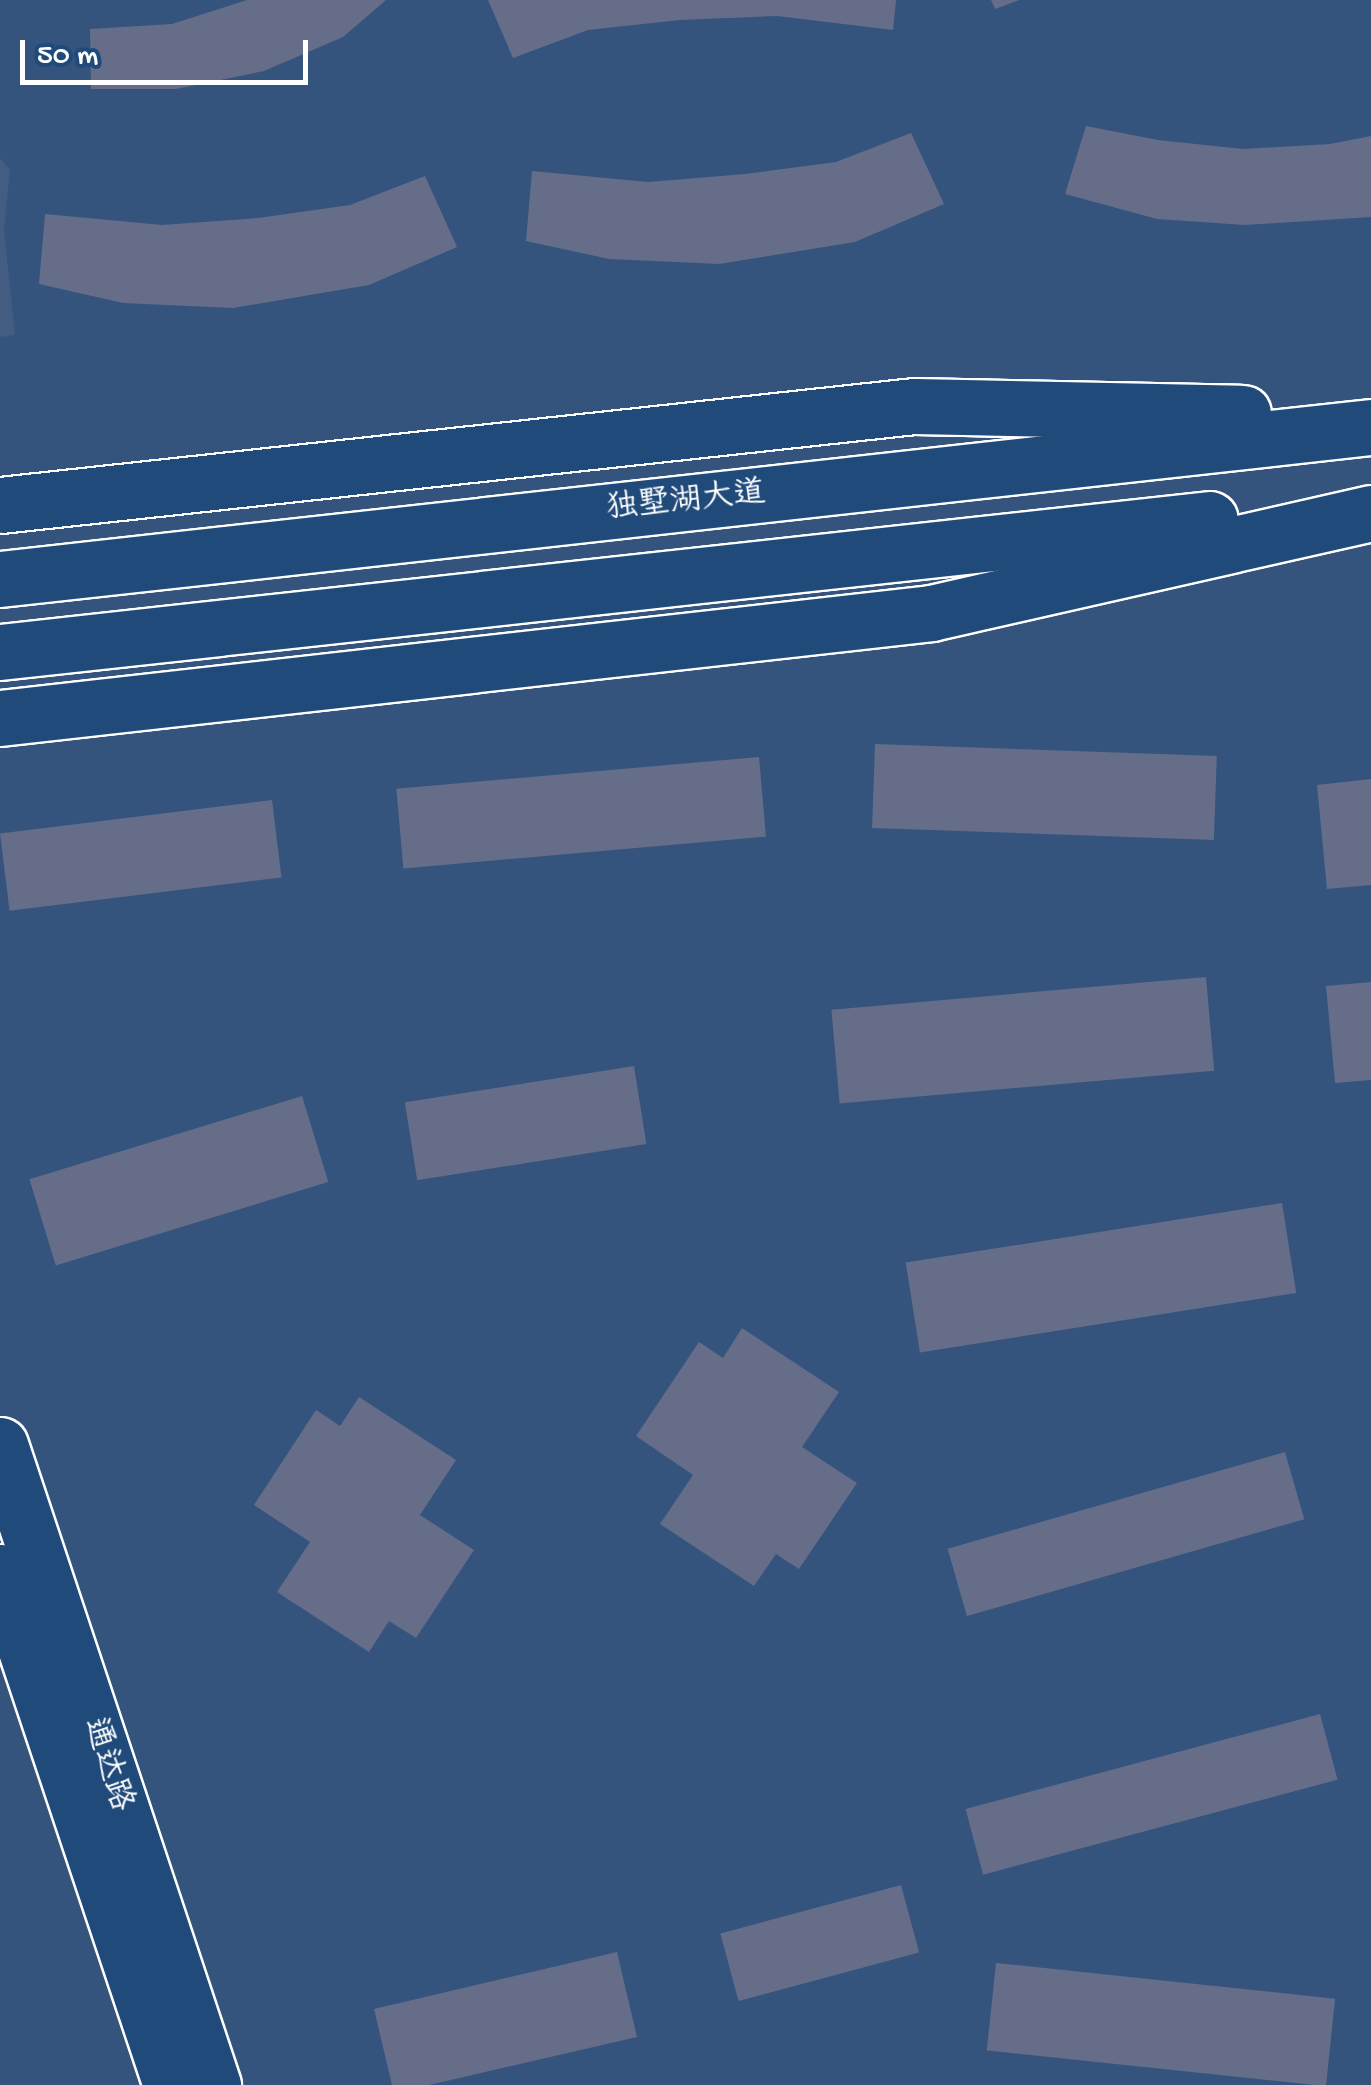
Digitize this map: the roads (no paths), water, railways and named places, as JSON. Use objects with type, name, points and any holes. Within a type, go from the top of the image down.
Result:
[{"type":"main road","points":[[0,505],[914,406],[1371,415]]},
{"type":"main road","name":"独墅湖大道","points":[[0,578],[1371,428]]},
{"type":"main road","points":[[0,652],[1371,501]]},
{"type":"main road","points":[[0,718],[932,613],[1371,512]]},
{"type":"main road","name":"通达路","points":[[0,1445],[213,2085]]},
{"type":"main road","name":"通达路","points":[[0,1572],[171,2085]]}]
